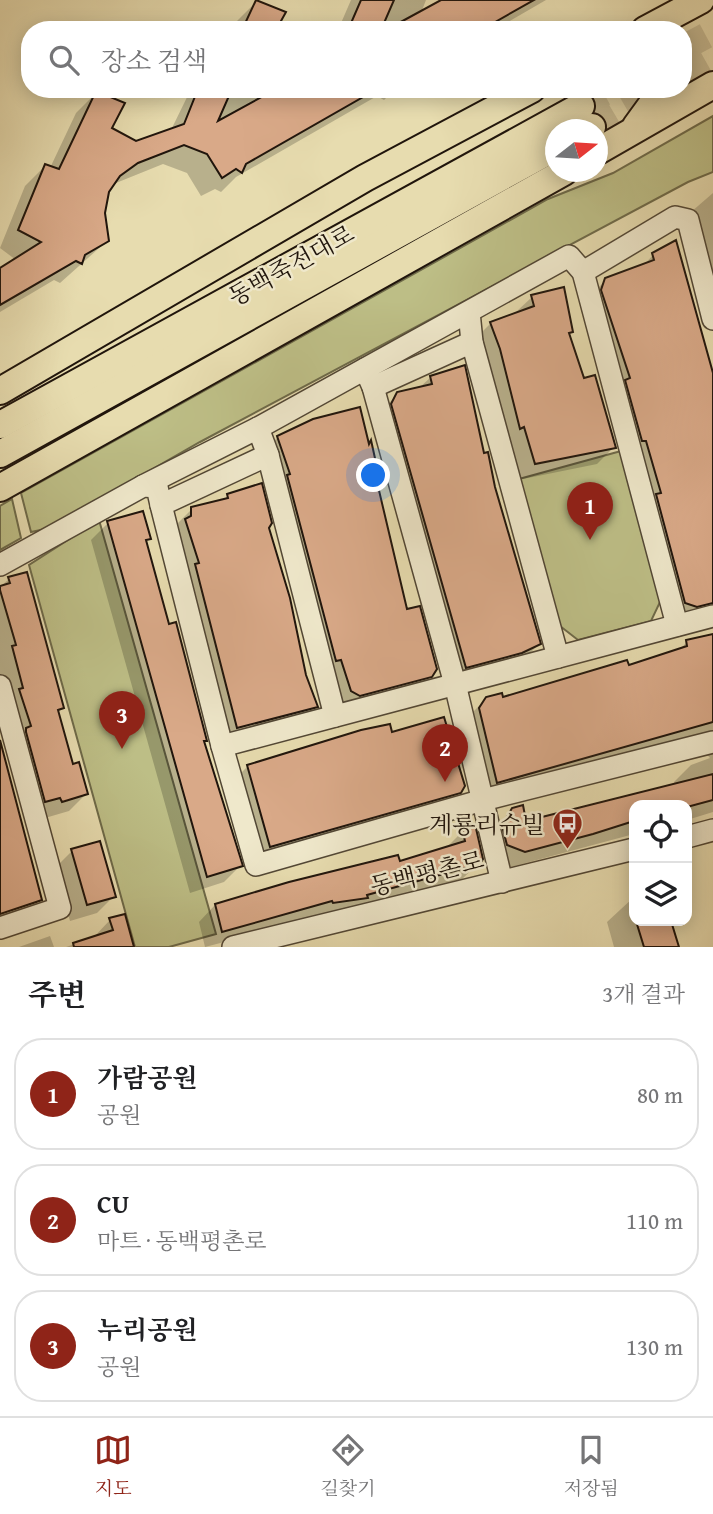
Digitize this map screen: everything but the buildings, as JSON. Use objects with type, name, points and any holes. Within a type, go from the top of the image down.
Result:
[{"type":"main road","points":[[662,21],[701,0]]},
{"type":"main road","name":"동백죽전대로","points":[[692,97],[713,85]]},
{"type":"main road","name":"동백죽전대로","points":[[0,391],[365,178],[515,98]]},
{"type":"main road","points":[[635,128],[654,98]]},
{"type":"main road","name":"동백죽전대로","points":[[608,128],[635,128],[689,98]]},
{"type":"main road","name":"동백죽전대로","points":[[0,425],[545,150]]},
{"type":"main road","name":"동백죽전대로","points":[[0,454],[545,153]]},
{"type":"main road","points":[[0,488],[546,182]]},
{"type":"street","points":[[583,272],[675,217],[688,220],[713,319]]},
{"type":"street","points":[[369,378],[468,312],[569,256],[583,272],[677,625]]},
{"type":"street","points":[[468,312],[472,342],[558,657]]},
{"type":"street","points":[[0,565],[144,486],[258,428],[369,378],[472,342]]},
{"type":"street","points":[[369,378],[455,684],[502,882]]},
{"type":"street","points":[[258,428],[268,455],[334,716]]},
{"type":"street","points":[[162,505],[268,455]]},
{"type":"street","points":[[144,486],[157,487],[222,747],[256,866],[483,800],[713,742]]},
{"type":"street","points":[[222,747],[713,616]]},
{"type":"street","points":[[0,686],[60,908],[0,928]]},
{"type":"street","points":[[692,835],[713,830]]},
{"type":"street","name":"동백평촌로","points":[[233,947],[629,850]]},
{"type":"green space","points":[[713,116],[713,172],[688,182],[200,442],[50,528],[31,532],[21,493],[548,199],[590,182],[608,182],[608,175]]},
{"type":"green space","points":[[621,451],[661,600],[651,621],[578,640],[560,626],[519,479]]},
{"type":"green space","points":[[12,499],[21,538],[0,550],[0,506]]},
{"type":"green space","points":[[99,520],[216,934],[169,947],[135,947],[29,565]]},
{"type":"tunnel","points":[[692,43],[713,32]]},
{"type":"tunnel","points":[[692,69],[713,57]]},
{"type":"tunnel","points":[[581,106],[595,98]]},
{"type":"tunnel","points":[[606,119],[642,98]]},
{"type":"place","name":"가람공원","points":[[590,540]]},
{"type":"place","name":"누리공원","points":[[122,749]]},
{"type":"place","name":"CU","points":[[445,782]]},
{"type":"place","name":"계룡리슈빌","points":[[568,851]]}]
